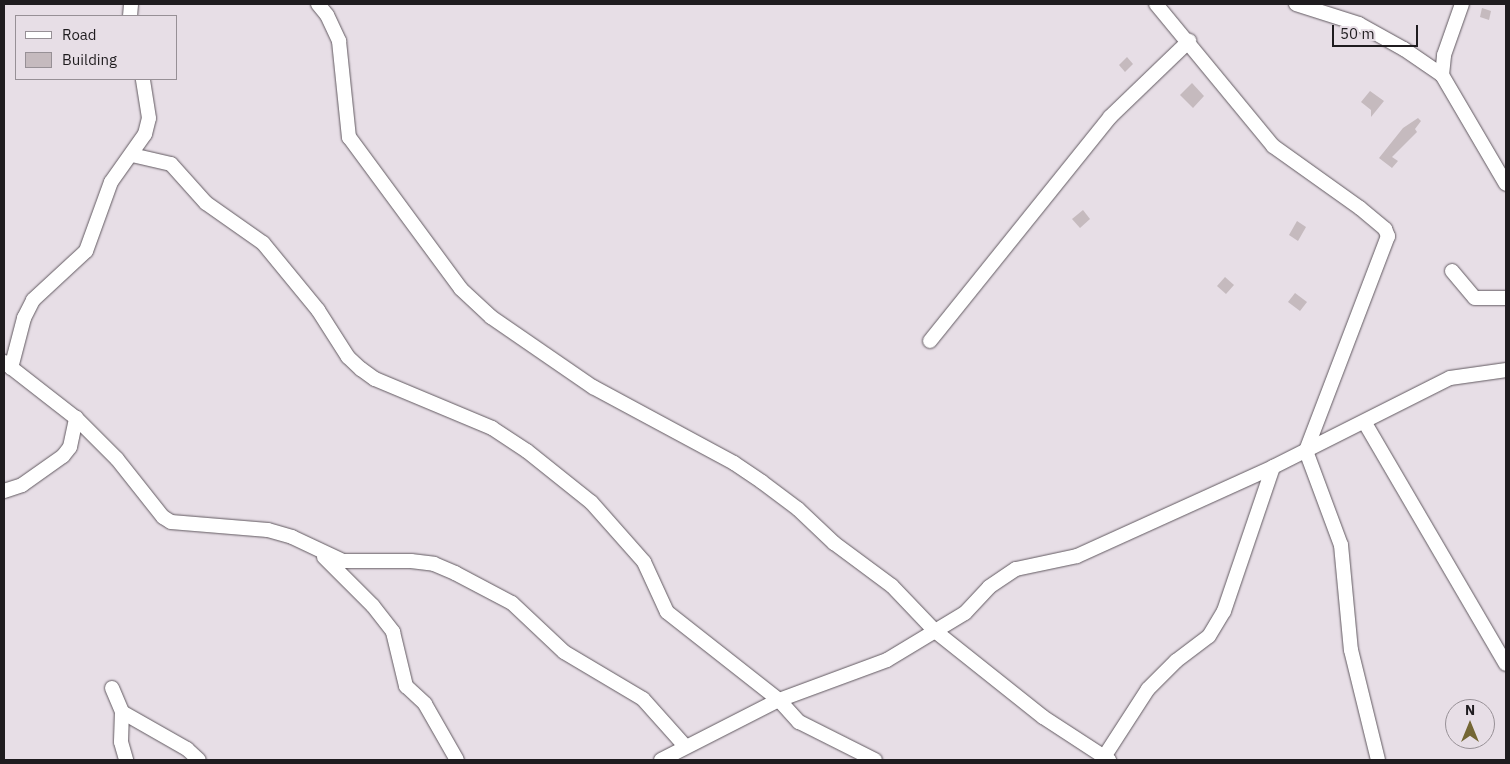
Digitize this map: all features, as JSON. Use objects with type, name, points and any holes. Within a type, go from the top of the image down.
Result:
[{"type":"street","points":[[318,4],[327,15],[339,40],[344,113],[349,137],[461,289],[491,317],[593,387],[734,463],[762,482],[798,509],[834,543],[892,586],[935,631],[1043,717],[1106,759],[1148,689],[1176,661],[1209,636],[1220,618],[1248,548],[1273,467]]},
{"type":"street","points":[[1156,4],[1273,146],[1360,208],[1385,229],[1388,236],[1306,451],[1341,545],[1351,650],[1378,760]]},
{"type":"street","points":[[1296,4],[1359,24],[1404,48],[1442,75],[1506,184]]},
{"type":"street","points":[[1442,75],[1444,55],[1462,4]]},
{"type":"street","points":[[930,340],[1110,117],[1189,42]]},
{"type":"street","points":[[143,80],[149,118],[145,134],[104,194],[101,212],[86,251],[80,260],[45,286],[33,300],[24,318],[7,365],[76,418],[117,459],[148,500],[171,522],[268,530],[292,537],[320,552],[343,561],[434,564],[504,599],[564,652],[643,699],[685,746]]},
{"type":"street","points":[[132,155],[171,164],[206,203],[263,243],[318,310],[348,357],[361,369],[376,379],[492,428],[591,502],[644,562],[667,612],[778,700],[799,722],[875,760]]},
{"type":"street","points":[[1452,271],[1475,298],[1506,298]]},
{"type":"street","points":[[661,760],[685,746],[778,700],[884,661],[965,613],[989,587],[1016,569],[1077,556],[1273,467],[1450,378],[1506,370]]},
{"type":"street","points":[[4,491],[22,485],[63,456],[70,447],[76,418]]},
{"type":"street","points":[[1365,422],[1506,664]]},
{"type":"street","points":[[320,552],[372,606],[393,632],[406,686],[425,704],[457,760]]},
{"type":"street","points":[[112,688],[122,712],[121,742],[126,760]]},
{"type":"street","points":[[122,712],[187,750],[199,760]]},
{"type":"building","points":[[1482,8],[1491,11],[1489,20],[1480,17]]},
{"type":"building","points":[[1127,57],[1133,64],[1125,72],[1119,65]]},
{"type":"building","points":[[1192,83],[1204,96],[1193,108],[1180,95]]},
{"type":"building","points":[[1370,91],[1384,101],[1371,117],[1371,110],[1361,102]]},
{"type":"building","points":[[1418,118],[1421,121],[1415,129],[1417,132],[1392,157],[1398,161],[1392,168],[1379,158],[1403,128]]},
{"type":"building","points":[[1083,210],[1090,219],[1080,228],[1072,219]]},
{"type":"building","points":[[1297,221],[1306,227],[1298,241],[1289,235]]},
{"type":"building","points":[[1225,277],[1234,285],[1226,294],[1217,286]]},
{"type":"building","points":[[1295,293],[1307,302],[1300,311],[1288,302]]}]
